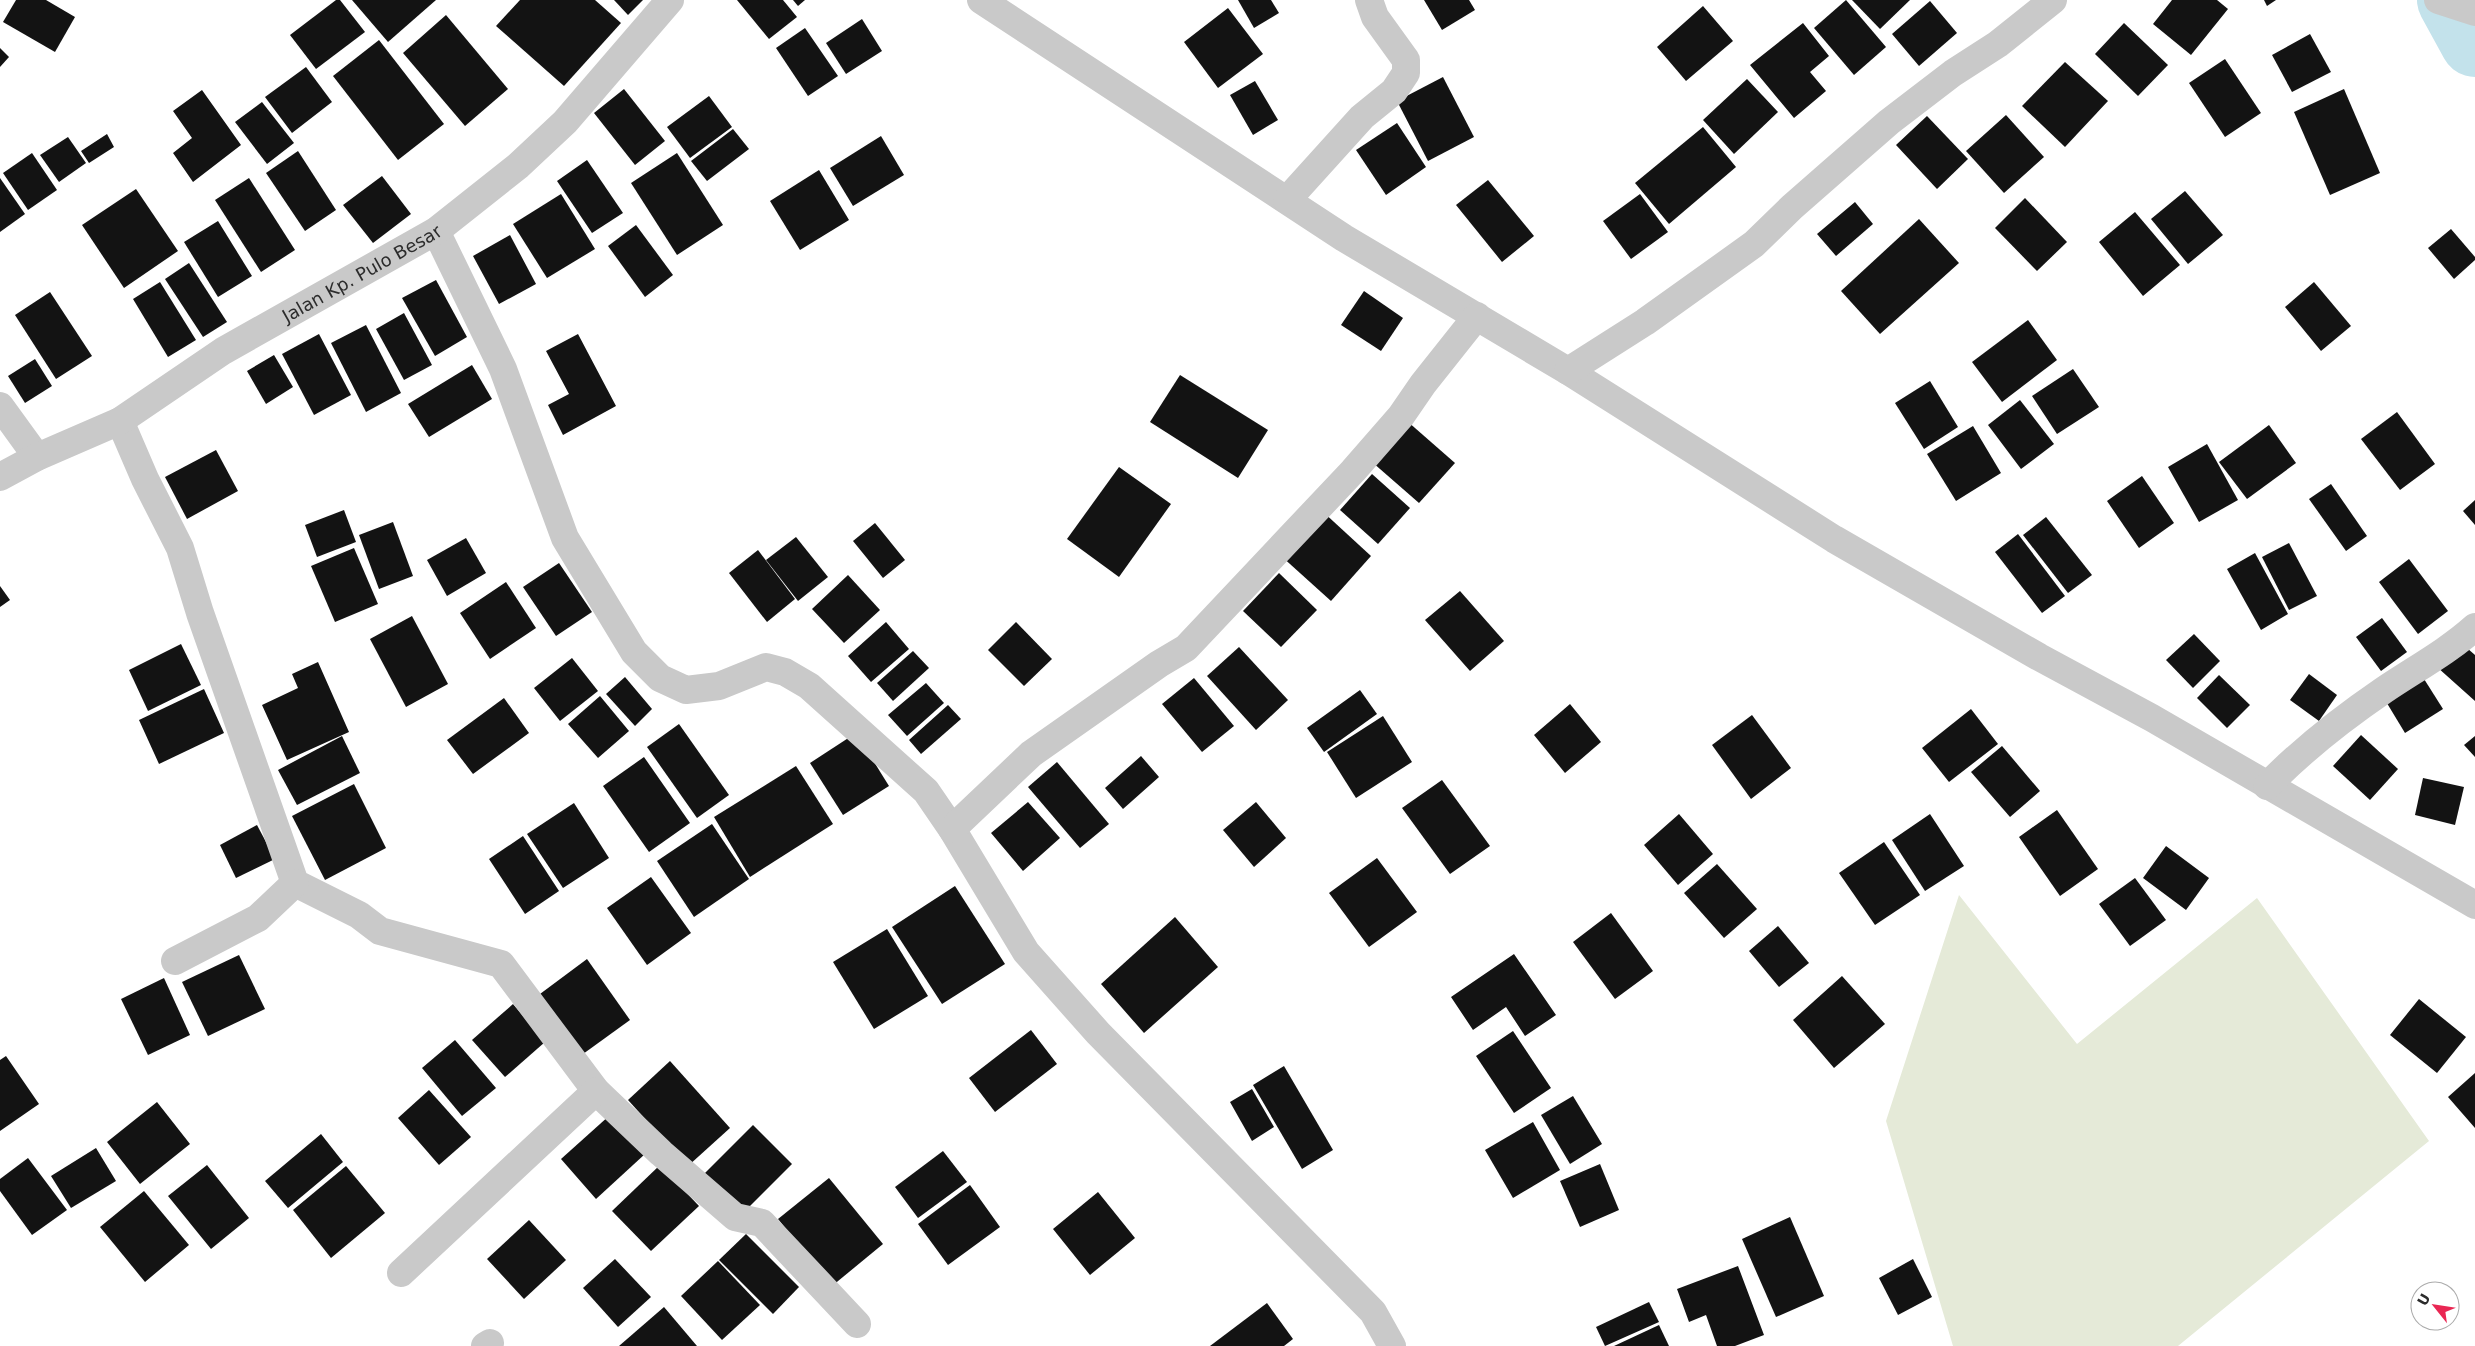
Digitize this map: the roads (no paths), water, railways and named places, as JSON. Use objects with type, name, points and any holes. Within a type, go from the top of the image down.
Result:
[{"type":"street","name":"Jalan Kp. Pulo Besar","points":[[0,477],[36,457],[120,421],[223,350],[396,251],[436,231],[518,166],[565,122],[670,0]]},
{"type":"street","points":[[981,0],[1344,238],[1568,371],[1834,540],[2039,657],[2152,718],[2475,905]]},
{"type":"street","points":[[1287,200],[1362,117],[1394,92],[1406,73],[1406,60],[1375,16],[1370,0]]},
{"type":"street","points":[[1568,371],[1645,322],[1754,244],[1792,207],[1889,122],[1953,73],[1998,44],[2053,0]]},
{"type":"street","points":[[2438,0],[2475,12]]},
{"type":"street","points":[[436,231],[503,369],[565,538],[634,652],[660,678],[686,690],[718,686],[766,667],[785,672],[808,686],[926,791],[952,829],[1026,952],[1098,1033],[1373,1312],[1392,1346]]},
{"type":"street","points":[[952,829],[1007,775],[1044,744],[1159,664],[1186,648],[1353,471],[1401,416],[1422,384],[1476,316]]},
{"type":"street","points":[[0,406],[36,457]]},
{"type":"street","points":[[120,421],[145,478],[180,548],[200,613],[295,883],[359,915],[380,931],[501,964],[596,1091],[661,1153],[734,1217],[762,1222],[857,1324]]},
{"type":"street","points":[[2267,786],[2291,761],[2349,716],[2384,690],[2439,656],[2475,627]]},
{"type":"street","points":[[175,961],[258,918],[295,883]]},
{"type":"street","points":[[401,1273],[596,1091]]},
{"type":"waterway","points":[[2452,0],[2475,42]]}]
